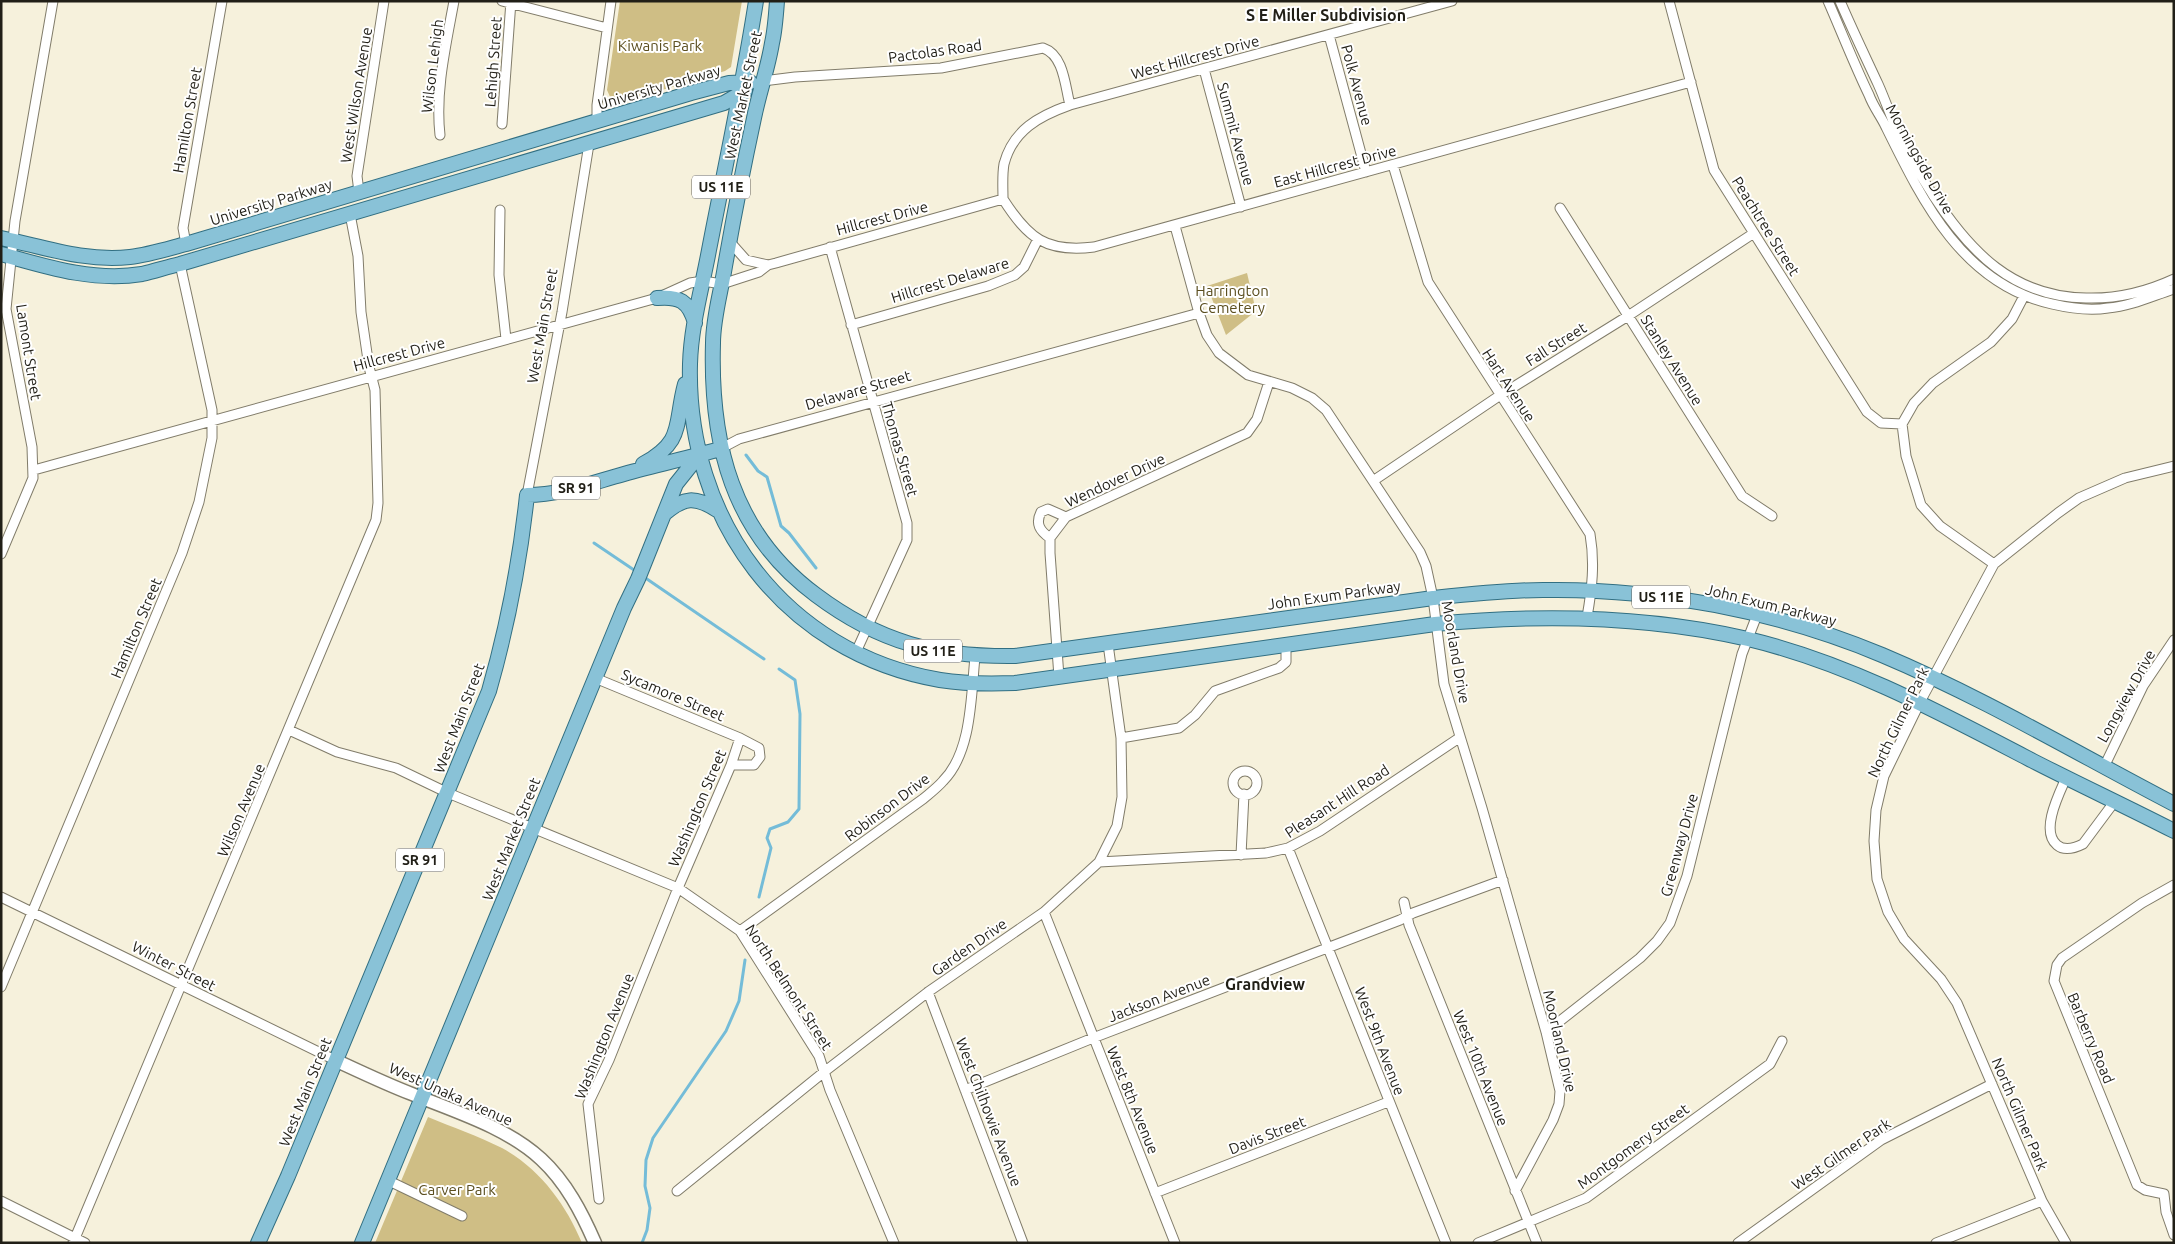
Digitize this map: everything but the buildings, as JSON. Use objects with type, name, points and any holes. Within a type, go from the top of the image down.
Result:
[{"type":"main road","name":"West Market Street","points":[[695,324],[732,127],[742,88],[756,1]]},
{"type":"main road","name":"West Market Street","points":[[722,284],[754,117],[772,44],[778,1]]},
{"type":"main road","name":"University Parkway","points":[[6,256],[39,266],[93,276],[141,274],[724,103],[742,88],[763,81]]},
{"type":"main road","name":"University Parkway","points":[[7,239],[58,252],[103,258],[140,256],[729,83],[742,88]]},
{"type":"main road","name":"John Exum Parkway","points":[[722,284],[712,341],[713,385],[720,449],[736,494],[750,520],[772,553],[794,579],[829,605],[868,628],[906,644],[933,651],[975,657],[1014,656],[1433,598],[1526,590],[1657,596],[1757,615],[1829,636],[1881,655],[1933,679],[2174,804]]},
{"type":"main road","points":[[657,298],[672,296],[681,300],[692,311],[695,324]]},
{"type":"main road","name":"US 11E","points":[[695,324],[690,364],[691,402],[700,454],[717,510],[739,550],[765,584],[797,615],[856,652],[875,661],[913,674],[972,684],[1015,684],[1435,624],[1500,618],[1588,618],[1660,624],[1748,639],[1826,664],[1920,702],[2066,778],[2174,830]]},
{"type":"main road","points":[[624,474],[664,451],[671,442],[676,431],[690,364]]},
{"type":"main road","name":"Delaware Street","points":[[527,495],[544,495],[570,490],[720,449]]},
{"type":"main road","name":"West Market Street","points":[[362,1243],[676,484],[700,454]]},
{"type":"main road","points":[[660,464],[673,469],[676,474],[676,484]]},
{"type":"main road","name":"West Main Street","points":[[258,1243],[288,1176],[489,692],[518,559],[527,495]]},
{"type":"main road","points":[[663,515],[675,504],[695,500],[700,500],[717,510]]},
{"type":"main road","name":"West Unaka Avenue","points":[[335,1060],[421,1097],[433,1100],[506,1134],[542,1160],[567,1189],[584,1217],[594,1243]]},
{"type":"street","name":"Lamont Street","points":[[1,554],[33,478],[34,470],[32,447],[27,428],[15,349],[6,310],[6,256],[7,239],[53,1]]},
{"type":"street","name":"Hamilton Street","points":[[186,244],[183,228],[222,1]]},
{"type":"street","name":"West Wilson Avenue","points":[[359,192],[358,176],[384,1]]},
{"type":"street","name":"Wilson Lehigh","points":[[440,135],[438,118],[444,56],[454,1]]},
{"type":"street","points":[[597,121],[597,105],[610,1]]},
{"type":"street","name":"West Hillcrest Drive","points":[[1003,199],[1004,166],[1011,145],[1024,129],[1043,115],[1070,105],[1452,1]]},
{"type":"street","name":"Peachtree Street","points":[[1669,1],[1714,170],[1867,412],[1881,423],[1902,424]]},
{"type":"street","name":"Morningside Drive","points":[[1828,1],[1870,97],[1918,190],[1956,245],[1978,267],[1989,276],[2024,296],[2068,307],[2107,309],[2129,304],[2174,289]]},
{"type":"street","name":"Morningside Drive","points":[[1840,1],[1904,146],[1917,171],[1963,237],[1984,258],[2005,274],[2030,286],[2075,298],[2125,295],[2149,289],[2174,279]]},
{"type":"street","points":[[508,2],[607,28]]},
{"type":"street","name":"Lehigh Street","points":[[502,124],[508,2]]},
{"type":"street","name":"Polk Avenue","points":[[1329,35],[1366,172]]},
{"type":"street","name":"Pactolas Road","points":[[763,81],[795,77],[941,68],[1042,48],[1053,53],[1058,61],[1070,105]]},
{"type":"street","name":"Summit Avenue","points":[[1204,69],[1241,207]]},
{"type":"street","name":"East Hillcrest Drive","points":[[1003,199],[1015,218],[1030,235],[1052,246],[1072,250],[1094,247],[1691,82]]},
{"type":"street","name":"West Main Street","points":[[527,495],[559,324],[589,144]]},
{"type":"street","name":"Hart Avenue","points":[[1393,165],[1428,282],[1499,396],[1590,534],[1593,551],[1592,592],[1588,618]]},
{"type":"street","name":"Hillcrest Drive","points":[[34,470],[657,298],[690,283],[703,281],[722,284],[759,272],[768,265],[1003,199]]},
{"type":"street","name":"Stanley Avenue","points":[[1560,208],[1742,496],[1772,516]]},
{"type":"street","points":[[500,210],[498,275],[506,339]]},
{"type":"street","points":[[350,214],[358,256],[361,312],[372,376]]},
{"type":"street","name":"Moorland Drive","points":[[1175,226],[1199,313],[1207,335],[1219,353],[1248,375],[1292,388],[1312,398],[1326,410],[1420,552],[1426,566],[1433,598],[1444,684],[1503,880],[1546,1032],[1560,1090],[1559,1104],[1553,1120],[1515,1191]]},
{"type":"street","name":"Fall Street","points":[[1373,481],[1499,396],[1628,316],[1754,233]]},
{"type":"street","name":"Hillcrest Delaware","points":[[851,325],[988,286],[1014,275],[1024,267],[1038,239]]},
{"type":"street","points":[[730,242],[746,260],[768,265]]},
{"type":"street","name":"Thomas Street","points":[[830,247],[907,523],[907,540],[856,652]]},
{"type":"street","name":"Hamilton Street","points":[[1,987],[195,521],[212,438],[212,421],[210,400],[180,264]]},
{"type":"street","points":[[1994,564],[1940,526],[1921,505],[1906,456],[1902,424],[1914,403],[1933,383],[1991,342],[2012,319],[2024,296]]},
{"type":"street","name":"Delaware Street","points":[[720,449],[739,439],[1199,313]]},
{"type":"street","name":"Wilson Avenue","points":[[74,1240],[376,520],[378,503],[376,399],[372,376]]},
{"type":"street","name":"Wendover Drive","points":[[1050,538],[1066,517],[1247,433],[1257,419],[1269,382]]},
{"type":"street","name":"North Gilmer Park","points":[[2066,1243],[2042,1201],[1957,1003],[1941,979],[1904,939],[1888,912],[1877,879],[1874,841],[1876,810],[1884,776],[1920,702],[1994,564],[2079,498],[2125,478],[2174,466]]},
{"type":"street","points":[[1059,678],[1050,538],[1042,532],[1038,525],[1038,518],[1041,512],[1048,510],[1066,517]]},
{"type":"street","name":"Greenway Drive","points":[[1546,1032],[1640,958],[1657,941],[1670,922],[1687,876],[1742,654],[1757,615]]},
{"type":"street","name":"Longview Drive","points":[[2104,767],[2143,686],[2174,640]]},
{"type":"street","name":"Garden Drive","points":[[677,1191],[824,1072],[928,992],[1044,912],[1099,862],[1117,826],[1122,797],[1121,738],[1110,670],[1108,644]]},
{"type":"street","points":[[1121,738],[1179,728],[1195,715],[1215,691],[1279,668],[1286,662],[1286,645]]},
{"type":"street","name":"Robinson Drive","points":[[740,931],[923,799],[944,780],[959,758],[966,735],[975,657]]},
{"type":"street","name":"Sycamore Street","points":[[595,678],[740,738],[759,748],[760,757],[754,765],[732,765]]},
{"type":"street","name":"North Belmont Street","points":[[289,730],[337,752],[396,768],[448,793],[678,888],[740,931],[819,1056],[894,1243]]},
{"type":"street","name":"Washington Street","points":[[678,888],[732,765],[740,738]]},
{"type":"street","name":"Pleasant Hill Road","points":[[1099,862],[1241,855],[1266,853],[1288,848],[1320,831],[1459,738]]},
{"type":"street","points":[[2066,778],[2050,822],[2050,834],[2060,848],[2076,848],[2083,844],[2115,801]]},
{"type":"street","points":[[1241,855],[1244,794]]},
{"type":"street","name":"West 9th Avenue","points":[[1288,848],[1329,946],[1388,1102],[1446,1243]]},
{"type":"street","name":"Jackson Avenue","points":[[965,1090],[1093,1038],[1503,880]]},
{"type":"street","name":"Barberry Road","points":[[2174,886],[2142,903],[2062,958],[2057,966],[2054,981],[2138,1185],[2145,1190],[2164,1194],[2166,1212],[2174,1235]]},
{"type":"street","name":"Washington Avenue","points":[[599,1200],[588,1104],[609,1060],[678,888]]},
{"type":"street","name":"Winter Street","points":[[1,897],[335,1060]]},
{"type":"street","name":"West 10th Avenue","points":[[1404,902],[1407,916],[1537,1243]]},
{"type":"street","name":"West 8th Avenue","points":[[1044,912],[1175,1243]]},
{"type":"street","name":"West Chilhowie Avenue","points":[[928,992],[1023,1243]]},
{"type":"street","name":"Montgomery Street","points":[[1478,1243],[1586,1198],[1770,1064],[1782,1041]]},
{"type":"street","name":"West Gilmer Park","points":[[1738,1243],[1882,1140],[1992,1084]]},
{"type":"street","name":"Davis Street","points":[[1155,1193],[1388,1102]]},
{"type":"street","points":[[387,1180],[462,1216]]},
{"type":"street","points":[[1,1201],[74,1240],[85,1243]]},
{"type":"street","points":[[1936,1243],[2042,1201]]},
{"type":"green space","name":"Kiwanis Park","points":[[620,1],[742,1],[731,67],[725,71],[622,102],[611,99],[607,90]]},
{"type":"green space","name":"Harrington Cemetery","points":[[1247,273],[1256,311],[1226,335],[1207,286]]},
{"type":"green space","name":"Carver Park","points":[[428,1117],[502,1148],[528,1166],[550,1188],[568,1215],[582,1243],[375,1243]]},
{"type":"waterway","points":[[746,455],[758,471],[767,477],[781,526],[789,533],[816,568]]},
{"type":"waterway","points":[[594,543],[637,572]]},
{"type":"waterway","points":[[644,577],[764,659]]},
{"type":"waterway","points":[[759,897],[771,848],[767,838],[770,829],[788,822],[799,809],[800,714],[795,680],[779,669]]},
{"type":"waterway","points":[[642,1243],[647,1230],[650,1208],[645,1186],[646,1160],[653,1138],[726,1031],[739,1001],[745,960]]},
{"type":"district","name":"S E Miller Subdivision","points":[[1326,15]]},
{"type":"district","name":"Grandview","points":[[1265,984]]}]
